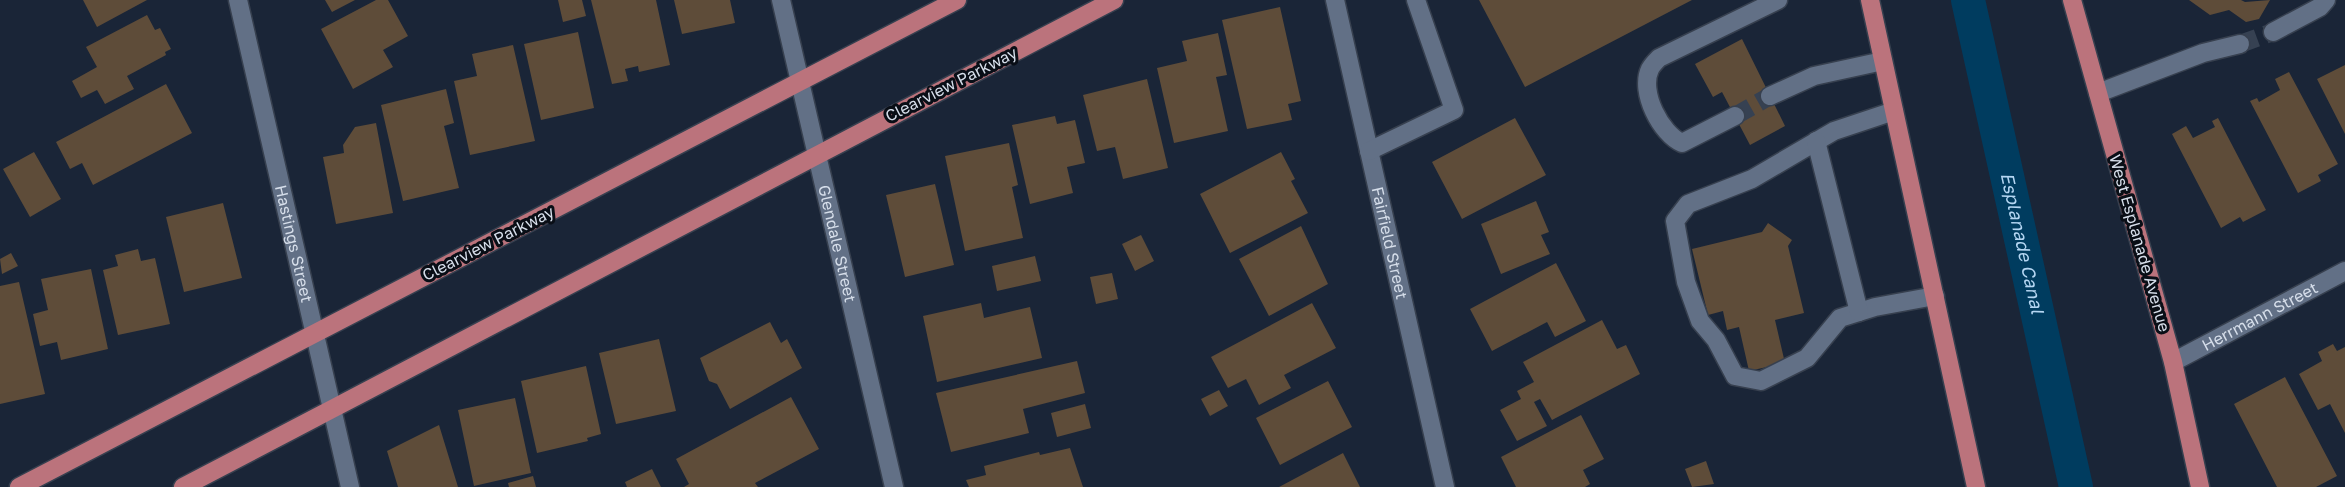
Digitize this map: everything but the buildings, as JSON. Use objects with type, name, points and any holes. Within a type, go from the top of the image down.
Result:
[{"type":"main road","name":"Clearview Parkway","points":[[19,487],[957,0]]},
{"type":"main road","name":"Clearview Parkway","points":[[183,487],[1114,0]]},
{"type":"main road","points":[[1870,0],[1976,487]]},
{"type":"main road","name":"West Esplanade Avenue","points":[[2072,0],[2173,362],[2200,487]]},
{"type":"street","name":"Hastings Street","points":[[238,0],[350,487]]},
{"type":"street","name":"Glendale Street","points":[[782,0],[894,487]]},
{"type":"street","name":"Fairfield Street","points":[[1335,0],[1445,487]]},
{"type":"street","points":[[1369,151],[1454,110],[1416,0]]},
{"type":"street","points":[[1735,116],[1682,143],[1671,138],[1648,94],[1647,81],[1650,67],[1659,58],[1778,0]]},
{"type":"street","points":[[2273,32],[2320,7],[2326,0]]},
{"type":"street","points":[[2098,93],[2204,53],[2240,44]]},
{"type":"street","points":[[1770,96],[1814,76],[1883,61]]},
{"type":"street","points":[[1894,111],[1834,131],[1752,179],[1688,204],[1675,221],[1686,282],[1700,321],[1716,340],[1735,376],[1761,381],[1807,358],[1840,318],[1935,296]]},
{"type":"street","points":[[1816,141],[1859,312]]},
{"type":"street","name":"Herrmann Street","points":[[2173,362],[2345,271]]},
{"type":"waterway","name":"Esplanade Canal","points":[[1968,0],[2076,487]]},
{"type":"tunnel","points":[[2240,44],[2273,32]]},
{"type":"tunnel","points":[[1735,116],[1770,96]]}]
